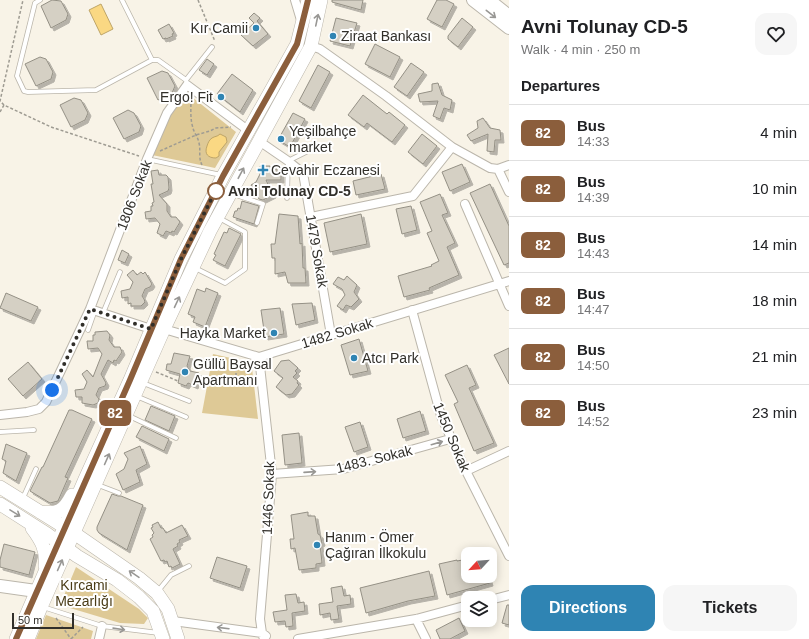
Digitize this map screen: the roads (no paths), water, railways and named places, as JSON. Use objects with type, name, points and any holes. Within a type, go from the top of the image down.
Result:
[{"type":"main road","points":[[91,481],[141,382],[181,259],[223,176],[297,44],[308,0]]},
{"type":"main road","points":[[28,639],[63,545],[91,481],[130,380],[193,267],[217,217],[311,46],[321,0]]},
{"type":"main road","points":[[473,0],[509,28]]},
{"type":"main road","points":[[489,0],[509,16]]},
{"type":"main road","points":[[40,512],[55,513],[60,511],[66,506],[79,483],[91,481]]},
{"type":"main road","points":[[0,487],[69,530],[139,578],[157,593],[168,610],[178,639]]},
{"type":"main road","points":[[0,504],[117,580],[139,597],[152,611],[162,636]]},
{"type":"main road","points":[[30,523],[44,548],[45,571]]},
{"type":"main road","points":[[16,639],[45,571],[63,545]]},
{"type":"main road","points":[[0,586],[36,591]]},
{"type":"street","points":[[295,0],[302,25]]},
{"type":"street","points":[[311,46],[320,49],[386,96],[452,147],[490,168],[498,169],[509,164]]},
{"type":"street","points":[[187,83],[249,131]]},
{"type":"street","name":"1806 Sokak","points":[[0,415],[39,410],[46,402],[96,311],[147,159],[167,113],[187,83]]},
{"type":"street","name":"1479 Sokak","points":[[259,141],[303,173],[331,335]]},
{"type":"street","points":[[311,217],[413,196],[452,147]]},
{"type":"street","points":[[498,169],[509,192]]},
{"type":"street","points":[[465,204],[498,284],[509,306]]},
{"type":"street","name":"1482 Sokak","points":[[259,357],[509,281]]},
{"type":"street","name":"1450 Sokak","points":[[412,310],[441,416],[450,439],[509,556]]},
{"type":"street","points":[[96,311],[259,357]]},
{"type":"street","name":"1446 Sokak","points":[[259,357],[272,474],[260,619],[263,636]]},
{"type":"street","name":"1483. Sokak","points":[[272,474],[343,469],[450,439]]},
{"type":"street","points":[[466,471],[509,451]]},
{"type":"street","points":[[497,598],[509,595]]},
{"type":"street","points":[[298,639],[416,619],[461,607]]},
{"type":"street","points":[[416,619],[426,639]]},
{"type":"street","points":[[173,621],[263,636],[270,639]]},
{"type":"street","points":[[99,639],[102,626]]},
{"type":"lane","points":[[40,0],[35,3],[17,76],[24,91],[96,90],[152,60],[158,60],[187,83],[212,47]]},
{"type":"lane","points":[[122,0],[152,60]]},
{"type":"lane","points":[[287,198],[288,161],[316,147]]},
{"type":"lane","points":[[147,159],[223,176]]},
{"type":"lane","points":[[231,193],[263,204],[257,223]]},
{"type":"lane","points":[[193,267],[225,283],[245,269],[246,232],[217,217]]},
{"type":"lane","points":[[88,330],[96,311],[120,272]]},
{"type":"lane","points":[[141,382],[189,401]]},
{"type":"lane","points":[[135,395],[186,417]]},
{"type":"lane","points":[[126,414],[176,438]]},
{"type":"lane","points":[[0,432],[34,430]]},
{"type":"lane","points":[[22,500],[36,469]]},
{"type":"lane","points":[[91,481],[119,493]]},
{"type":"lane","points":[[157,593],[171,575],[189,566]]},
{"type":"lane","points":[[41,606],[102,626],[162,636]]},
{"type":"place","name":"Kır Camii","points":[[256,28]]},
{"type":"place","name":"Ziraat Bankası","points":[[333,36]]},
{"type":"place","name":"Ergo! Fit","points":[[221,97]]},
{"type":"place","name":"Yeşilbahçe market","points":[[281,139]]},
{"type":"place","name":"Cevahir Eczanesi","points":[[263,170]]},
{"type":"place","name":"Avni Tolunay CD-5","points":[[216,191]]},
{"type":"place","name":"Hayka Market","points":[[274,333]]},
{"type":"place","name":"Atcı Park","points":[[354,358]]},
{"type":"place","name":"Güllü Baysal Apartmanı","points":[[185,372]]},
{"type":"place","name":"Hanım - Ömer Çağıran İlkokulu","points":[[317,545]]},
{"type":"park label","name":"Kırcami Mezarlığı","points":[[84,594]]}]
